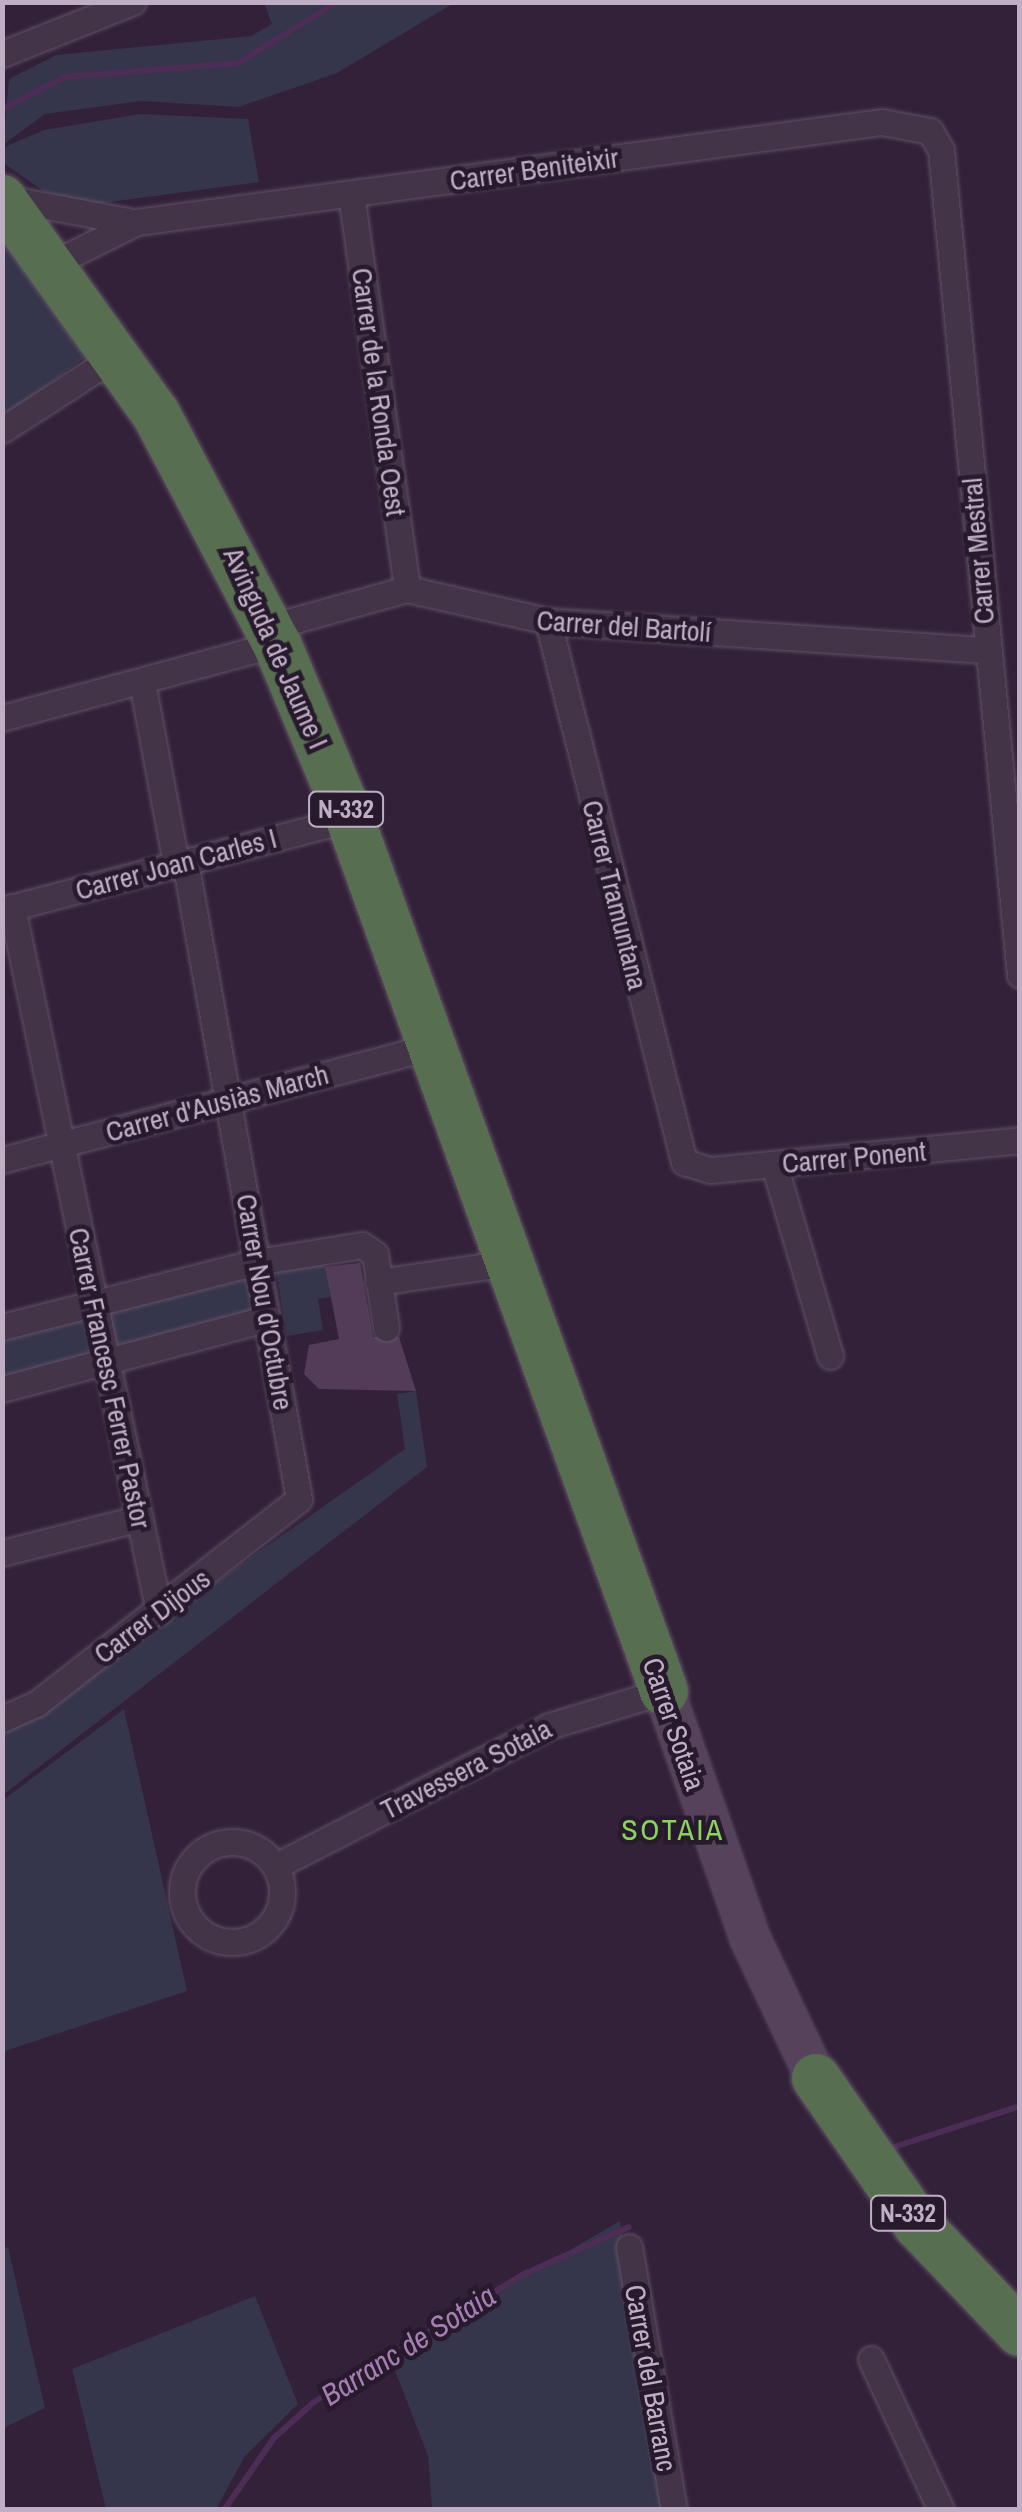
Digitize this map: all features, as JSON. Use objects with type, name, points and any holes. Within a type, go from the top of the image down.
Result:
[{"type":"highway","name":"Avinguda de Jaume I","points":[[2,197],[118,355],[274,635],[350,819],[566,1422]]},
{"type":"highway","name":"Carrer Sotaia","points":[[566,1422],[664,1691]]},
{"type":"highway","name":"N-332","points":[[816,2078],[916,2224],[1020,2332]]},
{"type":"main road","name":"Carrer Sotaia","points":[[664,1691],[750,1938],[816,2078]]},
{"type":"street","points":[[2,54],[133,2]]},
{"type":"street","name":"Carrer Beniteixir","points":[[43,252],[137,222],[882,122],[930,131]]},
{"type":"street","name":"Carrer Mestral","points":[[930,131],[941,150],[1020,975]]},
{"type":"street","name":"Carrer de la Ronda Oest","points":[[350,194],[407,589]]},
{"type":"street","name":"Carrer Beniteixir","points":[[2,197],[82,218],[137,222]]},
{"type":"street","name":"Carrer Beniteixir","points":[[43,252],[82,218]]},
{"type":"street","points":[[2,430],[118,355]]},
{"type":"street","name":"Carrer del Bartolí","points":[[2,718],[142,682],[407,589],[548,622],[986,650]]},
{"type":"street","name":"Carrer Tramuntana","points":[[548,622],[689,1166]]},
{"type":"street","name":"Carrer Nou d'Octubre","points":[[142,682],[228,1098],[297,1505]]},
{"type":"street","name":"Carrer Joan Carles I","points":[[7,908],[350,819]]},
{"type":"street","name":"Carrer Francesc Ferrer Pastor","points":[[7,908],[159,1612]]},
{"type":"street","name":"Carrer d'Ausiàs March","points":[[2,1160],[431,1047]]},
{"type":"street","name":"Carrer Ponent","points":[[689,1166],[774,1164],[1020,1140]]},
{"type":"street","points":[[774,1164],[830,1356]]},
{"type":"street","points":[[2,1328],[257,1262],[368,1246],[386,1328]]},
{"type":"street","points":[[378,1282],[509,1263]]},
{"type":"street","points":[[2,1389],[268,1318]]},
{"type":"street","name":"Carrer Dijous","points":[[2,1719],[159,1612],[297,1505]]},
{"type":"street","points":[[2,1553],[140,1518]]},
{"type":"street","name":"Travessera Sotaia","points":[[276,1866],[549,1726],[664,1691]]},
{"type":"street","points":[[244,1843],[276,1866],[282,1902],[255,1937],[220,1941],[190,1922],[182,1881],[199,1853],[244,1843]]},
{"type":"street","name":"Carrer del Barranc","points":[[628,2247],[674,2510]]},
{"type":"street","points":[[871,2359],[941,2510]]},
{"type":"shaded area","points":[[264,3],[454,3],[337,73],[239,107],[141,101],[45,114],[3,145],[9,79],[56,55],[251,36],[272,24]]},
{"type":"shaded area","points":[[140,114],[248,119],[259,182],[95,204],[45,192],[3,163],[2,148],[44,130]]},
{"type":"shaded area","points":[[3,236],[91,353],[3,418]]},
{"type":"shaded area","points":[[325,1263],[331,1297],[318,1299],[323,1330],[287,1336],[276,1270]]},
{"type":"shaded area","points":[[252,1275],[259,1313],[116,1348],[108,1311]]},
{"type":"shaded area","points":[[84,1317],[93,1357],[3,1380],[3,1338]]},
{"type":"shaded area","points":[[416,1391],[427,1467],[3,1795],[3,1732],[405,1449],[397,1394]]},
{"type":"shaded area","points":[[124,1709],[187,1991],[5,2051],[3,1800]]},
{"type":"shaded area","points":[[620,2221],[664,2509],[432,2509],[428,2456],[389,2355]]},
{"type":"shaded area","points":[[8,2247],[45,2408],[3,2428],[2,2249]]},
{"type":"shaded area","points":[[255,2296],[298,2404],[245,2456],[216,2509],[106,2509],[72,2369]]},
{"type":"building","points":[[360,1263],[373,1337],[399,1337],[416,1391],[319,1389],[304,1374],[309,1345],[339,1339],[325,1267]]},
{"type":"waterway","points":[[2,109],[65,77],[238,63],[337,2]]},
{"type":"waterway","name":"Barranc de Sotaia","points":[[888,2149],[1020,2106]]},
{"type":"waterway","name":"Barranc de Sotaia","points":[[224,2510],[274,2438],[314,2402],[522,2275],[629,2227]]},
{"type":"district","name":"SOTAIA","points":[[673,1829]]}]
